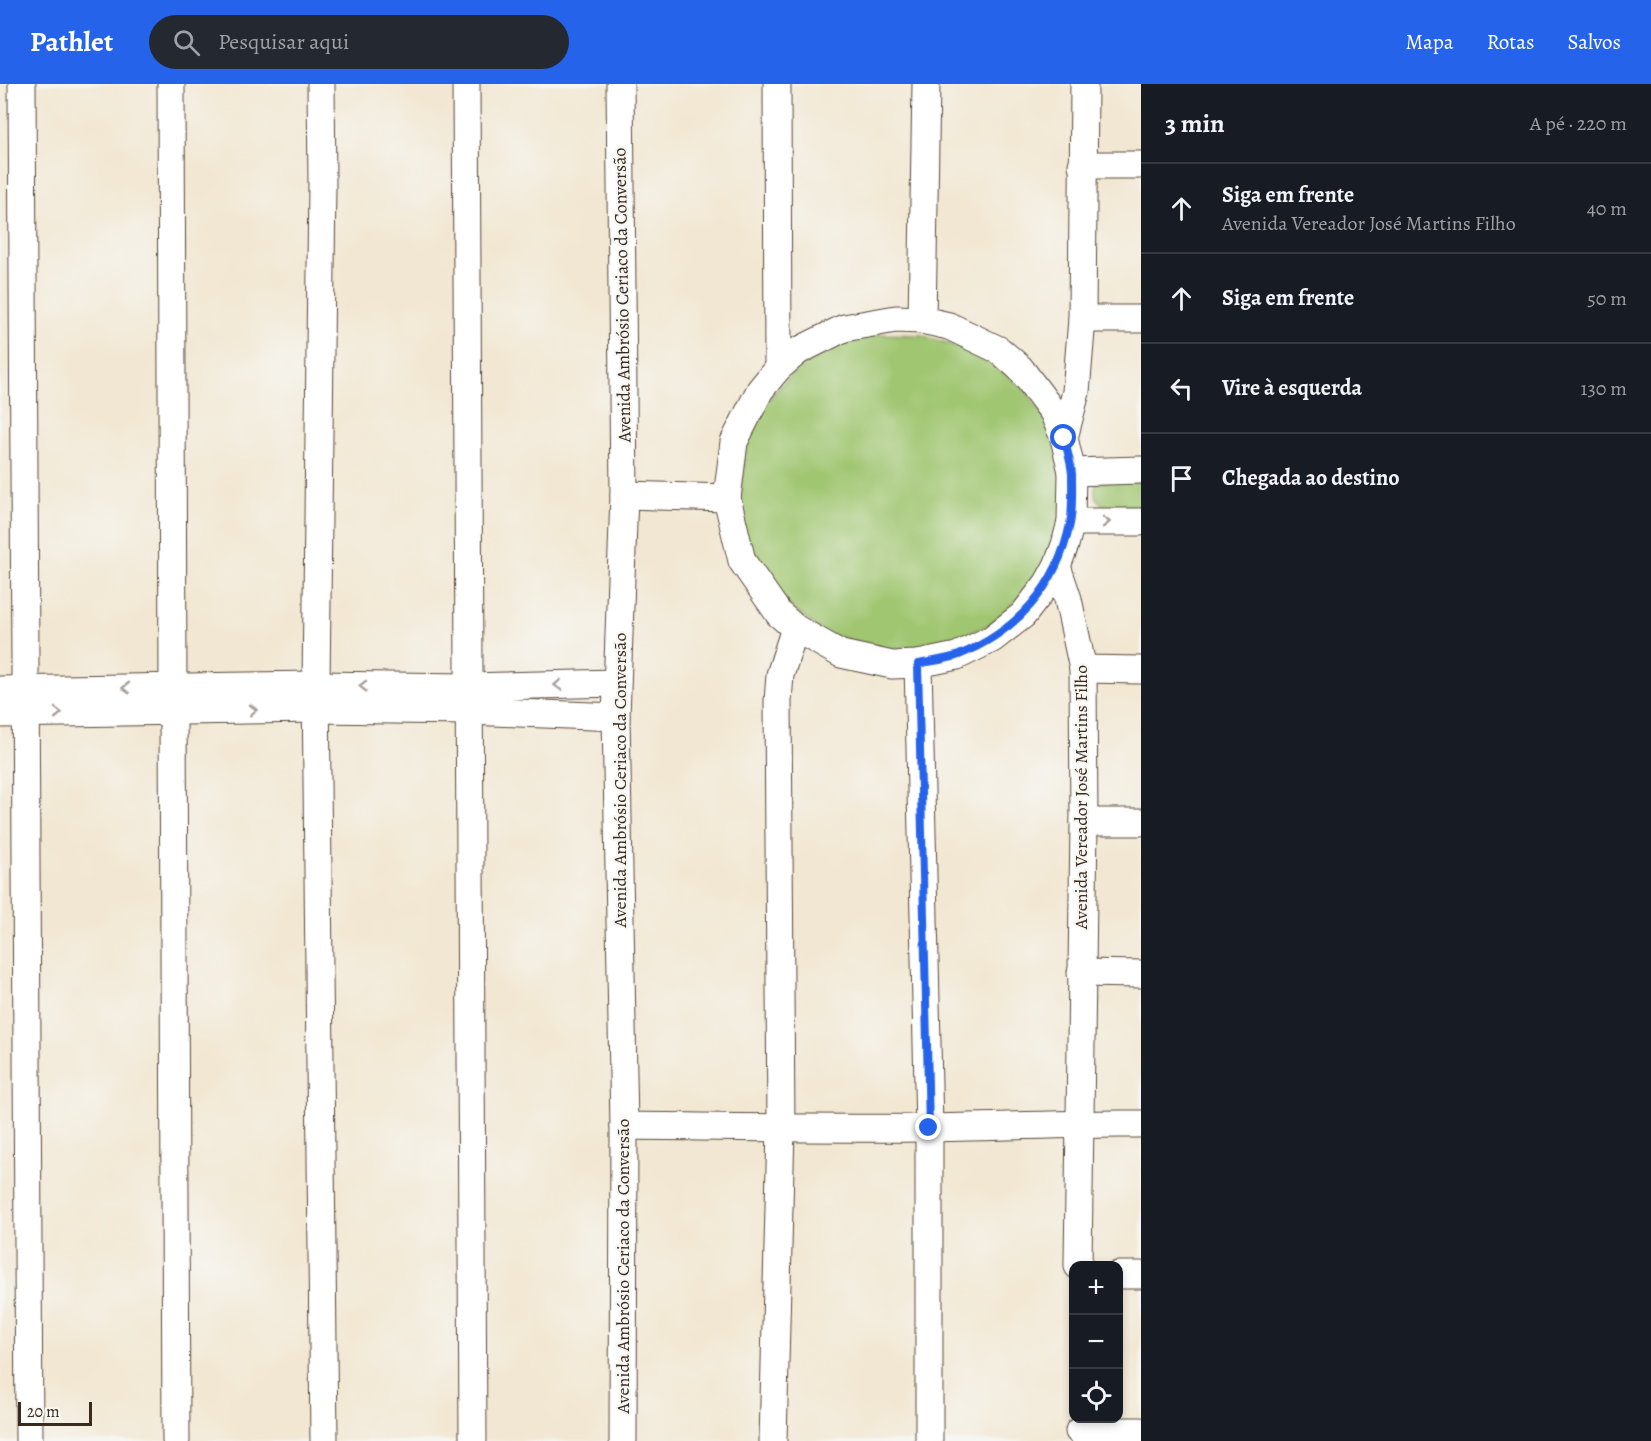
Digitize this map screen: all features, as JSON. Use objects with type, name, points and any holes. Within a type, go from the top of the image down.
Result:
[{"type":"street","points":[[22,84],[12,702],[29,1441]]},
{"type":"street","points":[[171,84],[176,1441]]},
{"type":"street","points":[[321,84],[317,697],[324,1441]]},
{"type":"street","points":[[466,84],[472,1441]]},
{"type":"street","name":"Avenida Ambrósio Ceriaco da Conversão","points":[[620,84],[624,495],[616,717],[624,1125],[622,1441]]},
{"type":"street","points":[[777,84],[778,368]]},
{"type":"street","points":[[922,320],[926,84]]},
{"type":"street","points":[[1064,438],[1076,392],[1082,319],[1084,84]]},
{"type":"street","points":[[1082,165],[1141,165]]},
{"type":"street","points":[[896,319],[922,320],[949,326],[999,350],[1020,368],[1053,412],[1064,438],[1072,472],[1071,522],[1057,566],[1047,584],[1023,615],[992,639],[957,656],[918,664],[892,665],[841,654],[795,628],[778,614],[742,561],[727,498],[734,442],[760,390],[778,368],[798,351],[844,328],[896,319]]},
{"type":"street","points":[[1082,319],[1141,319]]},
{"type":"street","points":[[1072,472],[1141,470]]},
{"type":"street","points":[[624,495],[727,498]]},
{"type":"street","points":[[1071,522],[1141,522]]},
{"type":"street","name":"Avenida Vereador José Martins Filho","points":[[1057,566],[1068,599],[1083,669],[1084,822],[1078,1261]]},
{"type":"street","points":[[773,1441],[781,1129],[778,701],[780,675],[795,628]]},
{"type":"street","points":[[918,664],[929,1128],[929,1441]]},
{"type":"street","points":[[1083,669],[1141,670]]},
{"type":"street","points":[[468,699],[616,683]]},
{"type":"street","points":[[12,702],[317,697],[468,699],[616,717]]},
{"type":"street","points":[[1084,822],[1141,822]]},
{"type":"street","points":[[1081,972],[1141,974]]},
{"type":"street","points":[[624,1125],[781,1129],[929,1128],[1079,1123],[1141,1124]]},
{"type":"street","points":[[1123,1275],[1141,1275]]},
{"type":"street","points":[[1079,1430],[1141,1431]]},
{"type":"green space","points":[[877,334],[921,335],[978,353],[1025,389],[1059,438],[1067,491],[1057,543],[1029,589],[989,625],[939,645],[886,649],[825,634],[787,604],[758,565],[737,522],[747,437],[768,400],[797,368],[835,345]]},
{"type":"green space","points":[[1141,475],[1141,506],[1104,506],[1097,499],[1096,483]]},
{"type":"route","points":[[929,1128],[918,664],[957,656],[992,639],[1023,615],[1047,584],[1057,566],[1071,522],[1072,472],[1064,438]]}]
